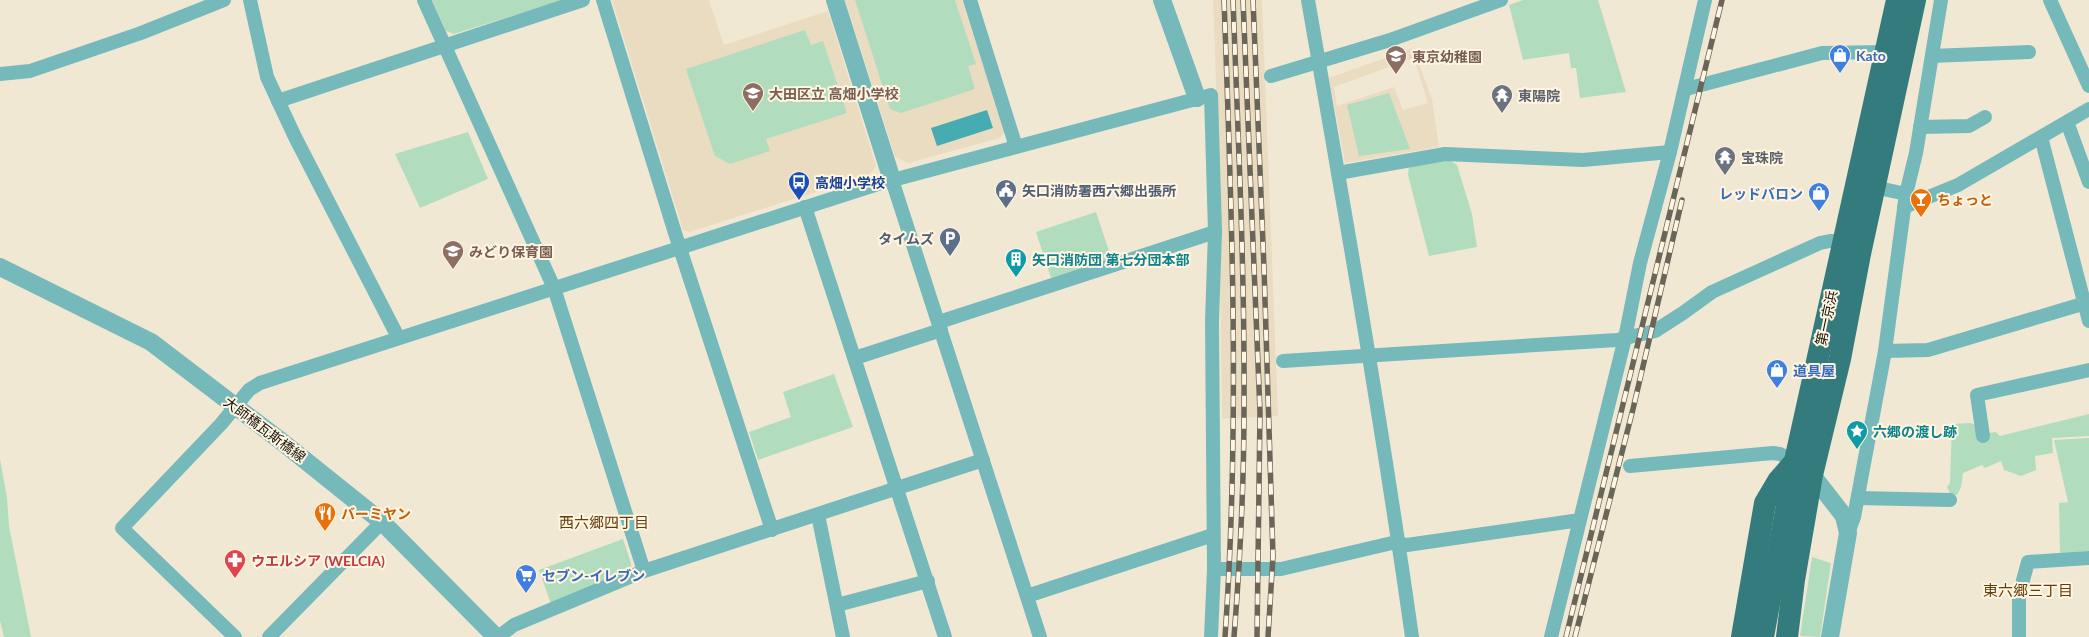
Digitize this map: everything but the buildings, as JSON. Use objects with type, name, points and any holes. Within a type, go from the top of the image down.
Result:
[{"type":"highway","name":"第一京浜","points":[[1763,637],[1803,468],[1843,241],[1897,0]]},
{"type":"highway","name":"第一京浜","points":[[1788,637],[1803,468],[1840,358],[1874,187],[1915,0]]},
{"type":"highway","points":[[1742,637],[1765,504],[1778,481],[1803,468]]},
{"type":"street","points":[[0,74],[30,71],[141,33],[224,0]]},
{"type":"street","points":[[250,0],[267,77],[398,338]]},
{"type":"street","points":[[424,0],[554,288],[644,571]]},
{"type":"street","points":[[278,101],[583,0]]},
{"type":"street","points":[[603,0],[680,247],[772,530]]},
{"type":"street","points":[[835,0],[1040,637]]},
{"type":"street","points":[[970,0],[1016,146]]},
{"type":"street","points":[[1162,0],[1197,98]]},
{"type":"street","points":[[1308,0],[1400,544],[1412,637]]},
{"type":"street","points":[[1271,76],[1390,40],[1501,0]]},
{"type":"street","points":[[1551,637],[1625,338],[1640,263],[1686,89],[1705,0]]},
{"type":"street","points":[[1830,637],[1848,533],[1858,498],[1885,351],[1905,200],[1920,127],[1941,0]]},
{"type":"street","points":[[2050,0],[2089,86]]},
{"type":"street","points":[[1686,89],[1822,53],[1885,52]]},
{"type":"street","points":[[1932,56],[2029,52]]},
{"type":"street","points":[[235,637],[122,528],[236,407],[249,390],[260,383],[892,180],[1211,95],[1215,232],[1212,339],[1214,569],[1211,637]]},
{"type":"street","points":[[1874,187],[1905,200],[1958,185],[2089,109]]},
{"type":"street","points":[[1920,127],[1969,126],[1985,117]]},
{"type":"street","points":[[2067,122],[2089,182]]},
{"type":"street","points":[[2041,137],[2087,302],[2089,320]]},
{"type":"street","points":[[1338,173],[1445,154],[1582,160],[1670,152]]},
{"type":"street","points":[[805,207],[945,637]]},
{"type":"street","points":[[855,358],[940,326],[1215,232]]},
{"type":"street","points":[[1283,361],[1625,338],[1655,331],[1712,292],[1803,251],[1830,241],[1843,241]]},
{"type":"street","name":"大師橋瓦斯橋線","points":[[0,267],[151,342],[296,453],[382,522],[497,637]]},
{"type":"street","points":[[1885,351],[1928,350],[2087,302]]},
{"type":"street","points":[[1983,436],[1978,396],[2089,370]]},
{"type":"street","points":[[1630,466],[1767,453],[1780,454],[1803,468],[1844,516],[1848,533]]},
{"type":"street","points":[[497,637],[514,625],[644,571],[983,460]]},
{"type":"street","points":[[1858,498],[1950,500]]},
{"type":"street","points":[[818,515],[843,637]]},
{"type":"street","points":[[1214,569],[1281,570],[1392,543],[1407,545],[1573,521],[1579,522]]},
{"type":"street","points":[[269,637],[382,522]]},
{"type":"street","points":[[1027,596],[1214,535]]},
{"type":"street","points":[[2019,637],[2019,595],[2028,562],[2089,558]]},
{"type":"street","points":[[836,605],[928,581]]},
{"type":"shaded area","name":"大田区立 高畑小学校","points":[[612,0],[709,0],[724,45],[828,11],[876,166],[869,175],[689,232],[683,230]]},
{"type":"shaded area","name":"大田区立 高畑小学校","points":[[845,0],[962,0],[1005,131],[1000,138],[908,163],[895,157]]},
{"type":"shaded area","points":[[1213,0],[1262,0],[1278,416],[1222,419],[1218,140]]},
{"type":"shaded area","points":[[1413,48],[1432,99],[1439,147],[1345,163],[1329,78]],"holes":[[[1414,58],[1428,103],[1403,110],[1394,87],[1337,106],[1334,87]]]},
{"type":"green space","points":[[432,0],[563,0],[454,34],[446,31]]},
{"type":"green space","points":[[855,0],[955,0],[976,64],[968,66],[975,89],[901,113],[890,109]]},
{"type":"green space","points":[[1523,0],[1598,0],[1626,92],[1580,98],[1576,68],[1571,68],[1569,53],[1523,60],[1509,5]]},
{"type":"green space","points":[[805,30],[811,45],[823,41],[847,113],[766,139],[770,151],[730,164],[715,156],[686,69]]},
{"type":"green space","points":[[1389,93],[1410,149],[1359,156],[1347,105]]},
{"type":"green space","points":[[468,132],[488,179],[420,208],[395,154]]},
{"type":"green space","points":[[1448,159],[1457,165],[1472,214],[1477,247],[1429,256],[1408,175],[1409,166]]},
{"type":"green space","points":[[1096,212],[1112,260],[1051,278],[1036,232]]},
{"type":"green space","points":[[834,374],[853,427],[758,460],[749,432],[791,417],[783,392]]},
{"type":"green space","points":[[2089,414],[2089,436],[2052,438],[2053,453],[2035,456],[2036,470],[2021,476],[2004,470],[2001,461],[1985,468],[1982,465],[1963,473],[1961,487],[1957,495],[1951,496],[1947,487],[1950,483],[1952,424],[1971,423],[1988,433],[1996,432],[2000,436]]},
{"type":"green space","points":[[2089,438],[2089,551],[2060,553],[2059,503],[2068,502],[2054,440]]},
{"type":"green space","points":[[0,459],[7,498],[9,526],[31,637],[4,637],[0,621]]},
{"type":"green space","points":[[623,539],[631,563],[631,570],[551,604],[539,570]]},
{"type":"green space","points":[[1812,557],[1831,563],[1820,637],[1800,636]]},
{"type":"water","points":[[987,110],[993,128],[937,146],[931,128]]},
{"type":"railway","points":[[1224,0],[1233,318],[1232,478],[1225,637]]},
{"type":"railway","points":[[1233,0],[1241,205],[1244,359],[1244,438],[1240,552],[1234,637]]},
{"type":"railway","points":[[1243,0],[1260,412],[1257,637]]},
{"type":"railway","points":[[1253,0],[1273,556],[1268,637]]},
{"type":"railway","points":[[1566,637],[1722,0]]},
{"type":"railway","points":[[1575,637],[1633,409],[1682,200]]},
{"type":"place","name":"Kato","points":[[1840,74]]},
{"type":"place","name":"東京幼稚園","points":[[1396,75]]},
{"type":"place","name":"大田区立 高畑小学校","points":[[753,112]]},
{"type":"place","name":"東陽院","points":[[1502,114]]},
{"type":"place","name":"宝珠院","points":[[1725,176]]},
{"type":"place","name":"高畑小学校","points":[[799,201]]},
{"type":"place","name":"矢口消防署西六郷出張所","points":[[1006,209]]},
{"type":"place","name":"レッドバロン","points":[[1819,212]]},
{"type":"place","name":"ちょっと","points":[[1921,218]]},
{"type":"place","name":"タイムズ","points":[[950,257]]},
{"type":"place","name":"みどり保育園","points":[[453,270]]},
{"type":"place","name":"矢口消防団 第七分団本部","points":[[1016,278]]},
{"type":"place","name":"道具屋","points":[[1777,389]]},
{"type":"place","name":"六郷の渡し跡","points":[[1857,450]]},
{"type":"place","name":"バーミヤン","points":[[325,532]]},
{"type":"place","name":"ウエルシア (WELCIA)","points":[[235,579]]},
{"type":"place","name":"セブン-イレブン","points":[[526,594]]},
{"type":"district","name":"西六郷四丁目","points":[[604,522]]},
{"type":"district","name":"東六郷三丁目","points":[[2028,590]]}]
